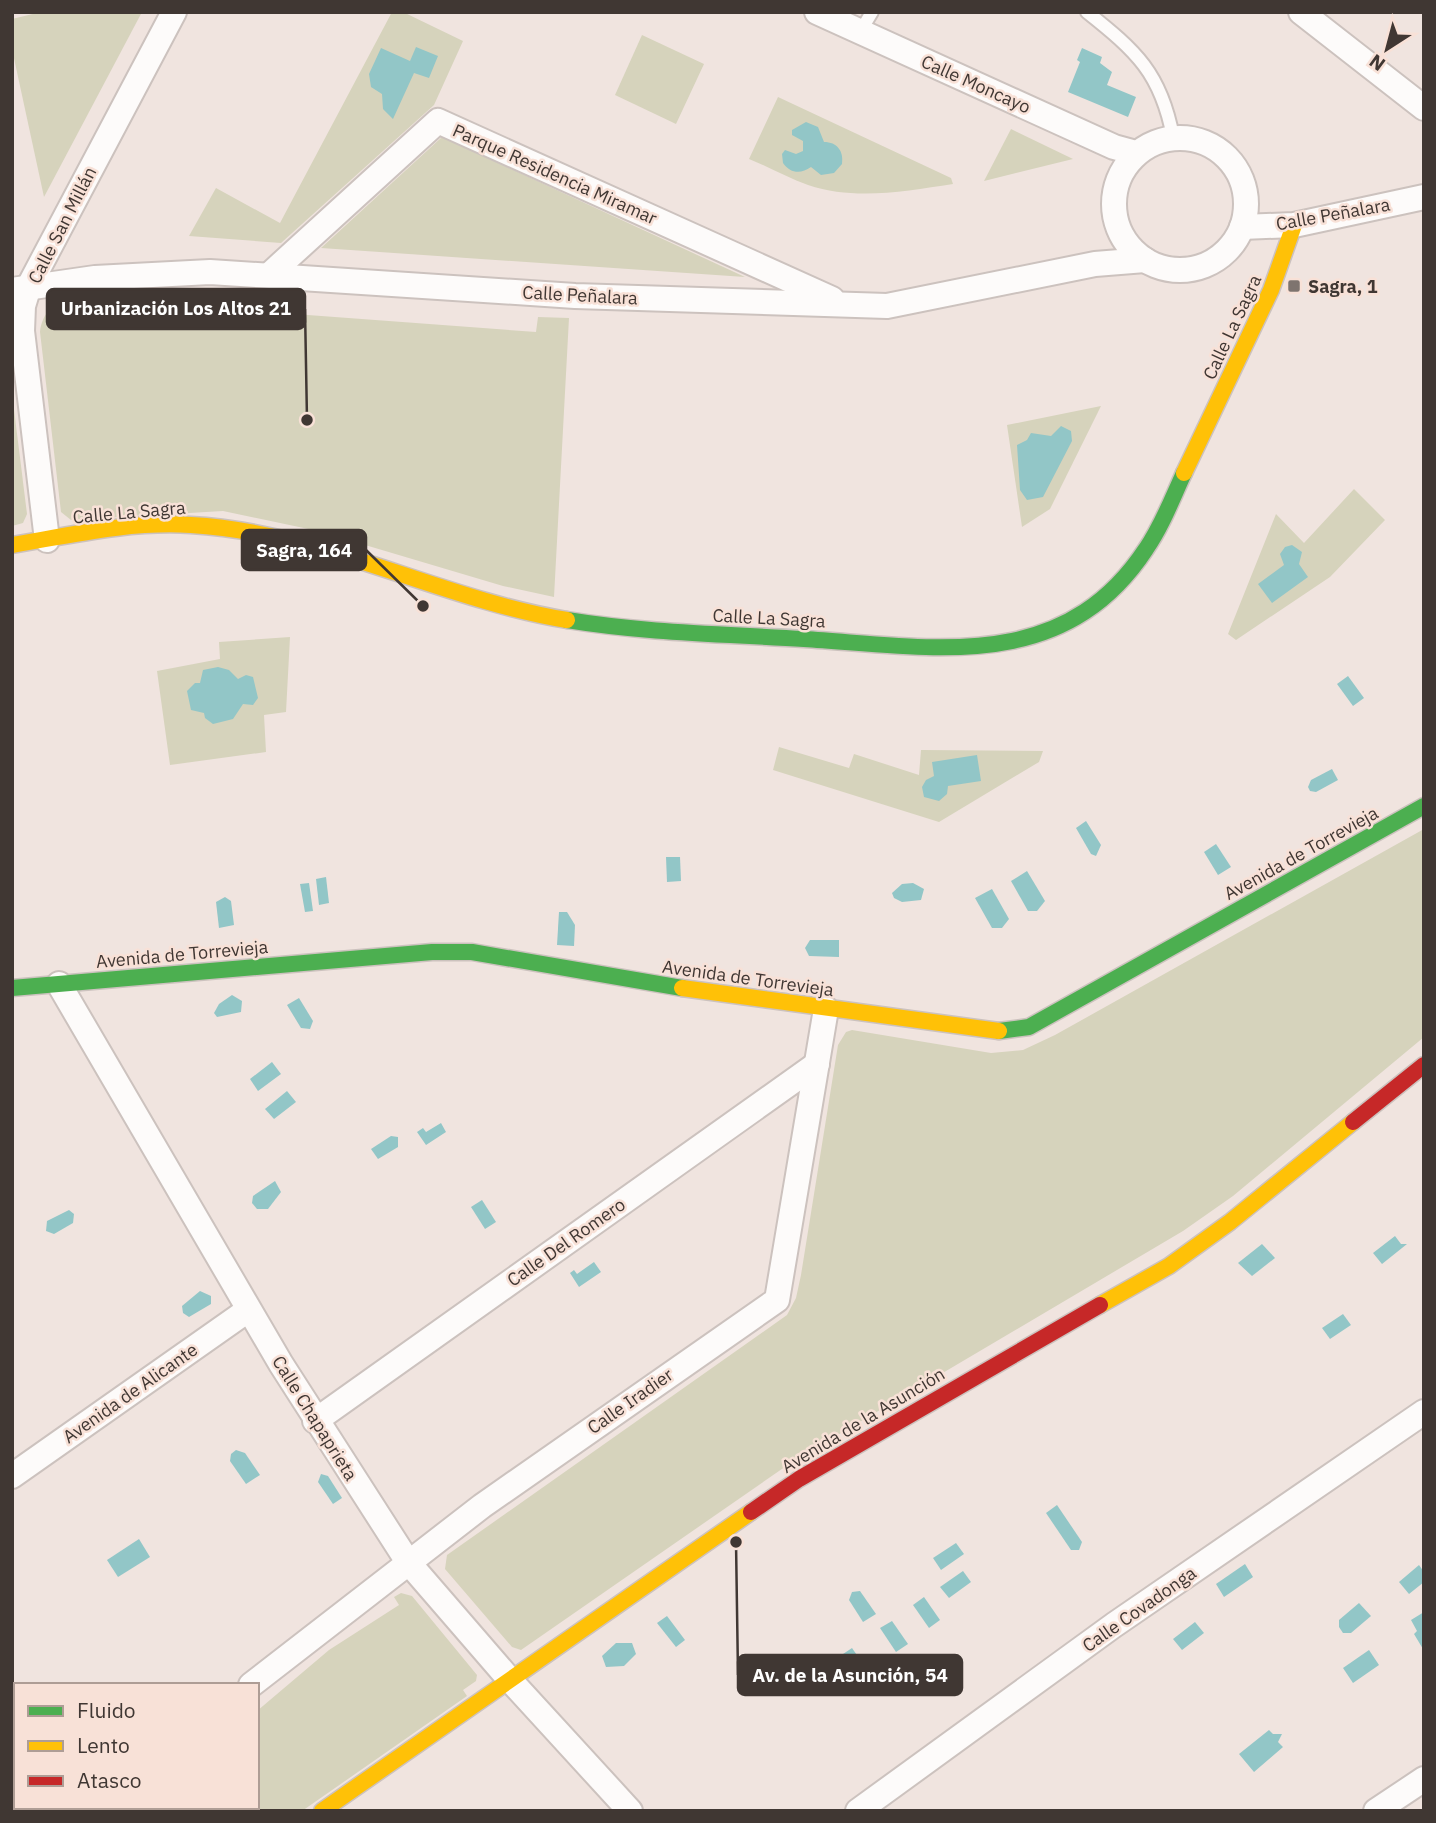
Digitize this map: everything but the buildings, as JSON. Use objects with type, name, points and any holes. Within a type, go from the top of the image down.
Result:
[{"type":"street","name":"Calle San Millán","points":[[47,540],[22,331],[21,288],[174,12]]},
{"type":"street","name":"Calle Moncayo","points":[[817,12],[866,22],[1114,147],[1136,153]]},
{"type":"street","points":[[1301,12],[1424,108]]},
{"type":"street","name":"Parque Residencia Miramar","points":[[269,275],[438,121],[842,304]]},
{"type":"street","points":[[1173,137],[1203,142],[1228,161],[1236,173],[1244,200],[1242,227],[1227,251],[1201,267],[1172,270],[1145,260],[1126,240],[1116,206],[1117,182],[1125,166],[1136,153],[1157,141],[1173,137]]},
{"type":"street","name":"Calle Peñalara","points":[[1242,227],[1294,225],[1424,197]]},
{"type":"street","name":"Calle La Sagra","points":[[12,545],[173,524],[213,527],[311,548],[526,611],[586,622],[652,630],[931,647],[1014,642],[1068,623],[1097,605],[1140,561],[1156,535],[1271,290],[1294,225]]},
{"type":"street","name":"Calle Peñalara","points":[[21,288],[149,273],[269,275],[575,296],[910,304],[1095,264],[1145,260]]},
{"type":"street","name":"Avenida de Torrevieja","points":[[12,988],[432,952],[472,952],[667,986],[996,1033],[1029,1027],[1424,806]]},
{"type":"street","name":"Calle Chapaprieta","points":[[59,984],[315,1421],[408,1562],[510,1680],[630,1811]]},
{"type":"street","name":"Calle Iradier","points":[[254,1683],[526,1474],[777,1300],[826,1009]]},
{"type":"street","name":"Calle Del Romero","points":[[315,1421],[817,1064]]},
{"type":"street","name":"Avenida de la Asunción","points":[[322,1811],[799,1479],[1169,1266],[1230,1222],[1424,1065]]},
{"type":"street","name":"Avenida de Alicante","points":[[12,1476],[248,1310]]},
{"type":"street","name":"Calle Covadonga","points":[[858,1811],[1114,1625],[1424,1412]]},
{"type":"street","points":[[1376,1811],[1424,1779]]},
{"type":"lane","points":[[1087,12],[1141,61],[1154,77],[1167,107],[1173,137]]},
{"type":"shaded area","points":[[41,12],[142,12],[44,197],[12,49],[12,19]]},
{"type":"shaded area","points":[[392,12],[403,12],[463,41],[434,105],[281,243],[189,236],[216,188],[280,223]]},
{"type":"shaded area","points":[[642,35],[704,64],[676,124],[615,95]]},
{"type":"shaded area","points":[[778,97],[951,178],[953,184],[880,193],[844,193],[808,185],[749,159]]},
{"type":"shaded area","points":[[1011,129],[1073,159],[984,181]]},
{"type":"shaded area","points":[[442,137],[745,277],[321,248]]},
{"type":"shaded area","points":[[72,300],[76,318],[125,310],[200,307],[536,332],[538,317],[569,318],[554,597],[503,586],[318,531],[223,511],[71,520],[61,512],[40,332],[43,319],[54,306]]},
{"type":"shaded area","points":[[12,393],[27,514],[23,523],[12,526]]},
{"type":"shaded area","points":[[1101,406],[1050,509],[1022,527],[1007,425]]},
{"type":"shaded area","points":[[1354,489],[1385,520],[1330,577],[1236,640],[1228,634],[1276,514],[1304,543]]},
{"type":"shaded area","points":[[290,637],[286,712],[264,715],[266,752],[170,765],[157,671],[220,659],[219,642]]},
{"type":"shaded area","points":[[779,747],[849,768],[854,754],[919,775],[921,750],[1043,751],[1039,762],[939,822],[773,770]]},
{"type":"shaded area","points":[[1424,829],[1424,1037],[1233,1196],[1183,1231],[792,1462],[521,1650],[512,1647],[445,1569],[447,1555],[787,1315],[796,1298],[801,1275],[838,1045],[846,1032],[852,1030],[991,1053],[1023,1050],[1055,1035]]},
{"type":"shaded area","points":[[401,1593],[412,1596],[477,1675],[476,1681],[463,1690],[467,1696],[302,1811],[109,1811],[259,1809],[259,1709],[329,1650],[399,1605],[394,1597]]},
{"type":"water","points":[[416,47],[438,56],[429,78],[414,73],[393,119],[383,109],[382,94],[371,87],[369,74],[381,48],[410,61]]},
{"type":"water","points":[[1082,48],[1102,57],[1100,63],[1112,72],[1107,85],[1136,97],[1128,117],[1068,92],[1080,62],[1077,60]]},
{"type":"water","points":[[806,122],[818,127],[824,142],[833,144],[841,151],[842,164],[834,173],[821,175],[811,167],[796,172],[783,163],[782,154],[785,150],[796,154],[803,151],[803,141],[792,135],[792,130]]},
{"type":"water","points":[[1061,426],[1071,431],[1072,441],[1043,497],[1027,500],[1020,490],[1017,445],[1027,440],[1031,433],[1051,436]]},
{"type":"water","points":[[1292,545],[1302,552],[1299,564],[1308,577],[1272,603],[1258,584],[1284,565],[1280,554],[1285,547]]},
{"type":"water","points":[[218,667],[229,670],[238,679],[246,675],[253,677],[258,698],[253,705],[243,704],[233,719],[213,724],[205,718],[204,713],[191,710],[187,691],[195,683],[200,683],[203,670]]},
{"type":"water","points":[[1348,676],[1364,698],[1353,706],[1337,684]]},
{"type":"water","points":[[977,755],[981,781],[948,786],[947,794],[939,801],[924,797],[922,787],[926,780],[934,776],[932,762]]},
{"type":"water","points":[[1332,769],[1338,780],[1316,792],[1310,791],[1308,787],[1311,780]]},
{"type":"water","points":[[1086,821],[1101,845],[1096,856],[1091,854],[1076,828]]},
{"type":"water","points":[[1216,844],[1231,867],[1218,875],[1204,852]]},
{"type":"water","points":[[666,857],[680,857],[681,881],[667,882]]},
{"type":"water","points":[[1027,871],[1045,901],[1037,911],[1028,911],[1011,881]]},
{"type":"water","points":[[326,877],[329,903],[319,905],[316,879]]},
{"type":"water","points":[[309,883],[313,911],[305,912],[300,884]]},
{"type":"water","points":[[913,883],[924,889],[921,900],[902,902],[894,898],[892,893],[902,884]]},
{"type":"water","points":[[992,889],[1009,919],[1002,928],[992,928],[975,898]]},
{"type":"water","points":[[225,897],[231,901],[234,925],[219,928],[216,902]]},
{"type":"water","points":[[559,912],[567,912],[575,925],[574,946],[557,945]]},
{"type":"water","points":[[810,940],[839,940],[839,957],[809,956],[805,948]]},
{"type":"water","points":[[232,995],[242,1001],[241,1012],[217,1017],[214,1013],[219,1004]]},
{"type":"water","points":[[299,998],[313,1021],[310,1029],[301,1028],[287,1005]]},
{"type":"water","points":[[272,1062],[281,1074],[258,1091],[250,1079]]},
{"type":"water","points":[[287,1091],[296,1102],[274,1119],[265,1109]]},
{"type":"water","points":[[441,1123],[446,1132],[426,1145],[417,1132],[423,1128],[426,1132]]},
{"type":"water","points":[[391,1136],[398,1137],[398,1147],[378,1159],[371,1149]]},
{"type":"water","points":[[275,1181],[281,1192],[268,1209],[257,1209],[252,1203],[253,1196]]},
{"type":"water","points":[[482,1200],[496,1222],[485,1229],[471,1207]]},
{"type":"water","points":[[69,1210],[74,1214],[73,1223],[54,1234],[46,1231],[47,1221]]},
{"type":"water","points":[[1395,1236],[1401,1244],[1407,1244],[1382,1264],[1373,1253]]},
{"type":"water","points":[[1262,1244],[1275,1258],[1252,1276],[1238,1263]]},
{"type":"water","points":[[594,1262],[601,1272],[579,1287],[570,1273],[574,1270],[577,1274]]},
{"type":"water","points":[[200,1291],[211,1296],[211,1304],[189,1317],[183,1313],[182,1306]]},
{"type":"water","points":[[1343,1314],[1351,1325],[1330,1339],[1322,1328]]},
{"type":"water","points":[[236,1450],[245,1453],[260,1475],[246,1484],[230,1461],[231,1454]]},
{"type":"water","points":[[321,1474],[328,1476],[342,1498],[333,1504],[318,1482]]},
{"type":"water","points":[[1057,1505],[1082,1542],[1079,1550],[1071,1550],[1046,1513]]},
{"type":"water","points":[[139,1539],[150,1557],[118,1577],[107,1560]]},
{"type":"water","points":[[956,1543],[964,1554],[941,1570],[933,1558]]},
{"type":"water","points":[[1245,1564],[1253,1577],[1224,1597],[1216,1584]]},
{"type":"water","points":[[1419,1565],[1424,1572],[1424,1582],[1409,1594],[1399,1582]]},
{"type":"water","points":[[963,1571],[971,1582],[949,1598],[940,1587]]},
{"type":"water","points":[[860,1591],[876,1614],[863,1622],[849,1600],[852,1592]]},
{"type":"water","points":[[924,1597],[940,1620],[929,1628],[913,1605]]},
{"type":"water","points":[[1359,1603],[1371,1616],[1351,1633],[1343,1633],[1339,1620]]},
{"type":"water","points":[[1424,1612],[1423,1649],[1414,1634],[1417,1631],[1411,1620]]},
{"type":"water","points":[[667,1616],[685,1640],[676,1647],[657,1623]]},
{"type":"water","points":[[892,1621],[908,1644],[896,1652],[880,1628]]},
{"type":"water","points":[[1195,1622],[1204,1633],[1182,1650],[1173,1639]]},
{"type":"water","points":[[616,1643],[632,1643],[636,1654],[624,1666],[606,1667],[602,1656]]},
{"type":"water","points":[[852,1648],[868,1671],[856,1679],[840,1656]]},
{"type":"water","points":[[1369,1650],[1379,1665],[1353,1683],[1343,1668]]},
{"type":"water","points":[[1269,1730],[1273,1734],[1282,1734],[1278,1742],[1283,1747],[1254,1772],[1239,1754]]},
{"type":"traffic: fast","points":[[567,620],[656,630],[900,646],[992,644],[1035,635],[1076,617],[1113,589],[1152,540],[1184,473]]},
{"type":"traffic: fast","points":[[999,1031],[1029,1027],[1424,806]]},
{"type":"traffic: fast","points":[[12,988],[432,952],[472,952],[682,988]]},
{"type":"traffic: slow","points":[[1184,473],[1271,290],[1294,225]]},
{"type":"traffic: slow","points":[[12,545],[146,525],[191,525],[239,530],[287,540],[473,597],[567,620]]},
{"type":"traffic: slow","points":[[682,988],[999,1031]]},
{"type":"traffic: slow","points":[[1100,1305],[1169,1266],[1230,1222],[1353,1122]]},
{"type":"traffic: slow","points":[[322,1811],[751,1512]]},
{"type":"traffic: jam","points":[[1353,1122],[1424,1065]]},
{"type":"traffic: jam","points":[[751,1512],[799,1479],[1100,1305]]},
{"type":"place","name":"Sagra, 1","points":[[1294,286]]},
{"type":"place","name":"Urbanización Los Altos 21","points":[[307,420]]},
{"type":"place","name":"Sagra, 164","points":[[423,606]]},
{"type":"place","name":"Av. de la Asunción, 54","points":[[736,1542]]}]
